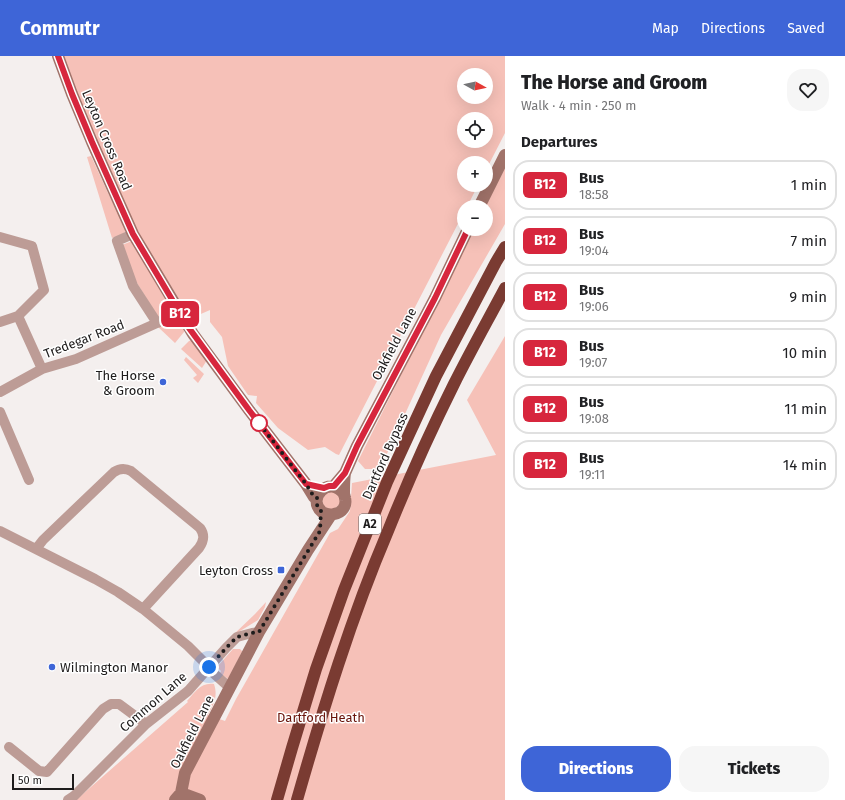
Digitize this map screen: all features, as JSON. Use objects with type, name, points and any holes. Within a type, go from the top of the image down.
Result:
[{"type":"highway","name":"Dartford Bypass","points":[[277,800],[316,669],[344,590],[387,482],[436,376],[505,246]]},
{"type":"highway","name":"A2","points":[[297,800],[335,673],[362,597],[397,509],[454,384],[505,288]]},
{"type":"highway","points":[[454,384],[505,304]]},
{"type":"street","name":"Leyton Cross Road","points":[[58,56],[92,142],[133,234],[193,334],[244,404],[306,484],[314,497],[317,498]]},
{"type":"street","points":[[482,200],[505,155]]},
{"type":"street","points":[[133,234],[117,241],[133,286],[157,323]]},
{"type":"street","name":"Oakfield Lane","points":[[178,797],[185,773],[259,632],[320,531],[326,513],[336,514],[343,508],[345,503],[345,473],[357,446],[435,298],[465,236]]},
{"type":"street","points":[[0,237],[32,246],[44,290],[18,316],[0,322]]},
{"type":"street","name":"Tredegar Road","points":[[0,392],[42,369],[76,359],[180,314]]},
{"type":"street","points":[[18,316],[42,369]]},
{"type":"street","points":[[0,412],[29,480]]},
{"type":"street","points":[[36,549],[43,540],[114,472],[121,469],[131,471],[195,523],[203,532],[204,536],[202,544],[199,548],[143,609]]},
{"type":"street","name":"Oakfield Lane","points":[[317,498],[318,494],[329,487],[345,473]]},
{"type":"street","points":[[306,484],[341,490],[344,494]]},
{"type":"street","points":[[317,498],[317,505],[326,513]]},
{"type":"street","points":[[0,531],[95,578],[143,609],[189,647],[209,667],[210,671],[230,688]]},
{"type":"street","name":"Common Lane","points":[[68,800],[74,796],[146,724],[188,690],[237,637],[259,632]]},
{"type":"street","points":[[9,748],[39,771],[47,772],[103,709],[111,704],[119,704],[146,724]]},
{"type":"street","points":[[178,797],[200,800]]},
{"type":"green space","points":[[60,56],[505,56],[505,133],[493,156],[457,156],[457,192],[474,192],[470,200],[457,200],[457,226],[339,455],[325,447],[308,450],[278,428],[256,403],[257,396],[248,395],[228,366],[222,337],[210,322],[210,310],[194,317],[185,309],[140,236],[95,142]]},
{"type":"green space","points":[[91,156],[126,229],[124,234],[112,238],[87,157]]},
{"type":"green space","points":[[505,168],[505,224],[441,335],[380,469],[365,469],[358,461],[470,236],[493,236],[493,200],[489,200]]},
{"type":"green space","points":[[132,241],[171,309],[160,317],[158,317],[132,275],[122,245]]},
{"type":"green space","points":[[173,321],[180,323],[184,329],[184,332],[175,343],[157,326]]},
{"type":"green space","name":"Dartford Heath","points":[[505,336],[505,800],[76,800],[188,702],[187,701],[193,694],[202,686],[214,684],[216,692],[215,700],[208,715],[225,721],[330,533],[338,529],[350,511],[352,483],[496,455],[467,400]]},
{"type":"green space","points":[[192,340],[207,360],[202,368],[181,349]]},
{"type":"green space","points":[[186,357],[204,374],[198,383],[193,378],[197,375],[184,360]]},
{"type":"green space","points":[[326,491],[339,493],[341,503],[333,510],[324,507],[321,497]]},
{"type":"green space","points":[[266,602],[258,620],[232,636],[255,614]]},
{"type":"green space","points":[[233,649],[240,649],[242,652],[228,679],[220,673],[221,671],[217,667]]},
{"type":"bus line","name":"B12","points":[[58,56],[92,142],[133,234],[193,334],[306,484],[324,488],[334,486],[345,473],[357,446],[435,298],[465,236]]},
{"type":"place","name":"The Horse & Groom","points":[[163,382]]},
{"type":"place","name":"Leyton Cross","points":[[281,570]]},
{"type":"place","name":"Wilmington Manor","points":[[52,667]]},
{"type":"route","points":[[209,667],[237,637],[259,632],[320,531],[321,510],[317,505],[317,498],[314,497],[306,484],[259,423]]}]
